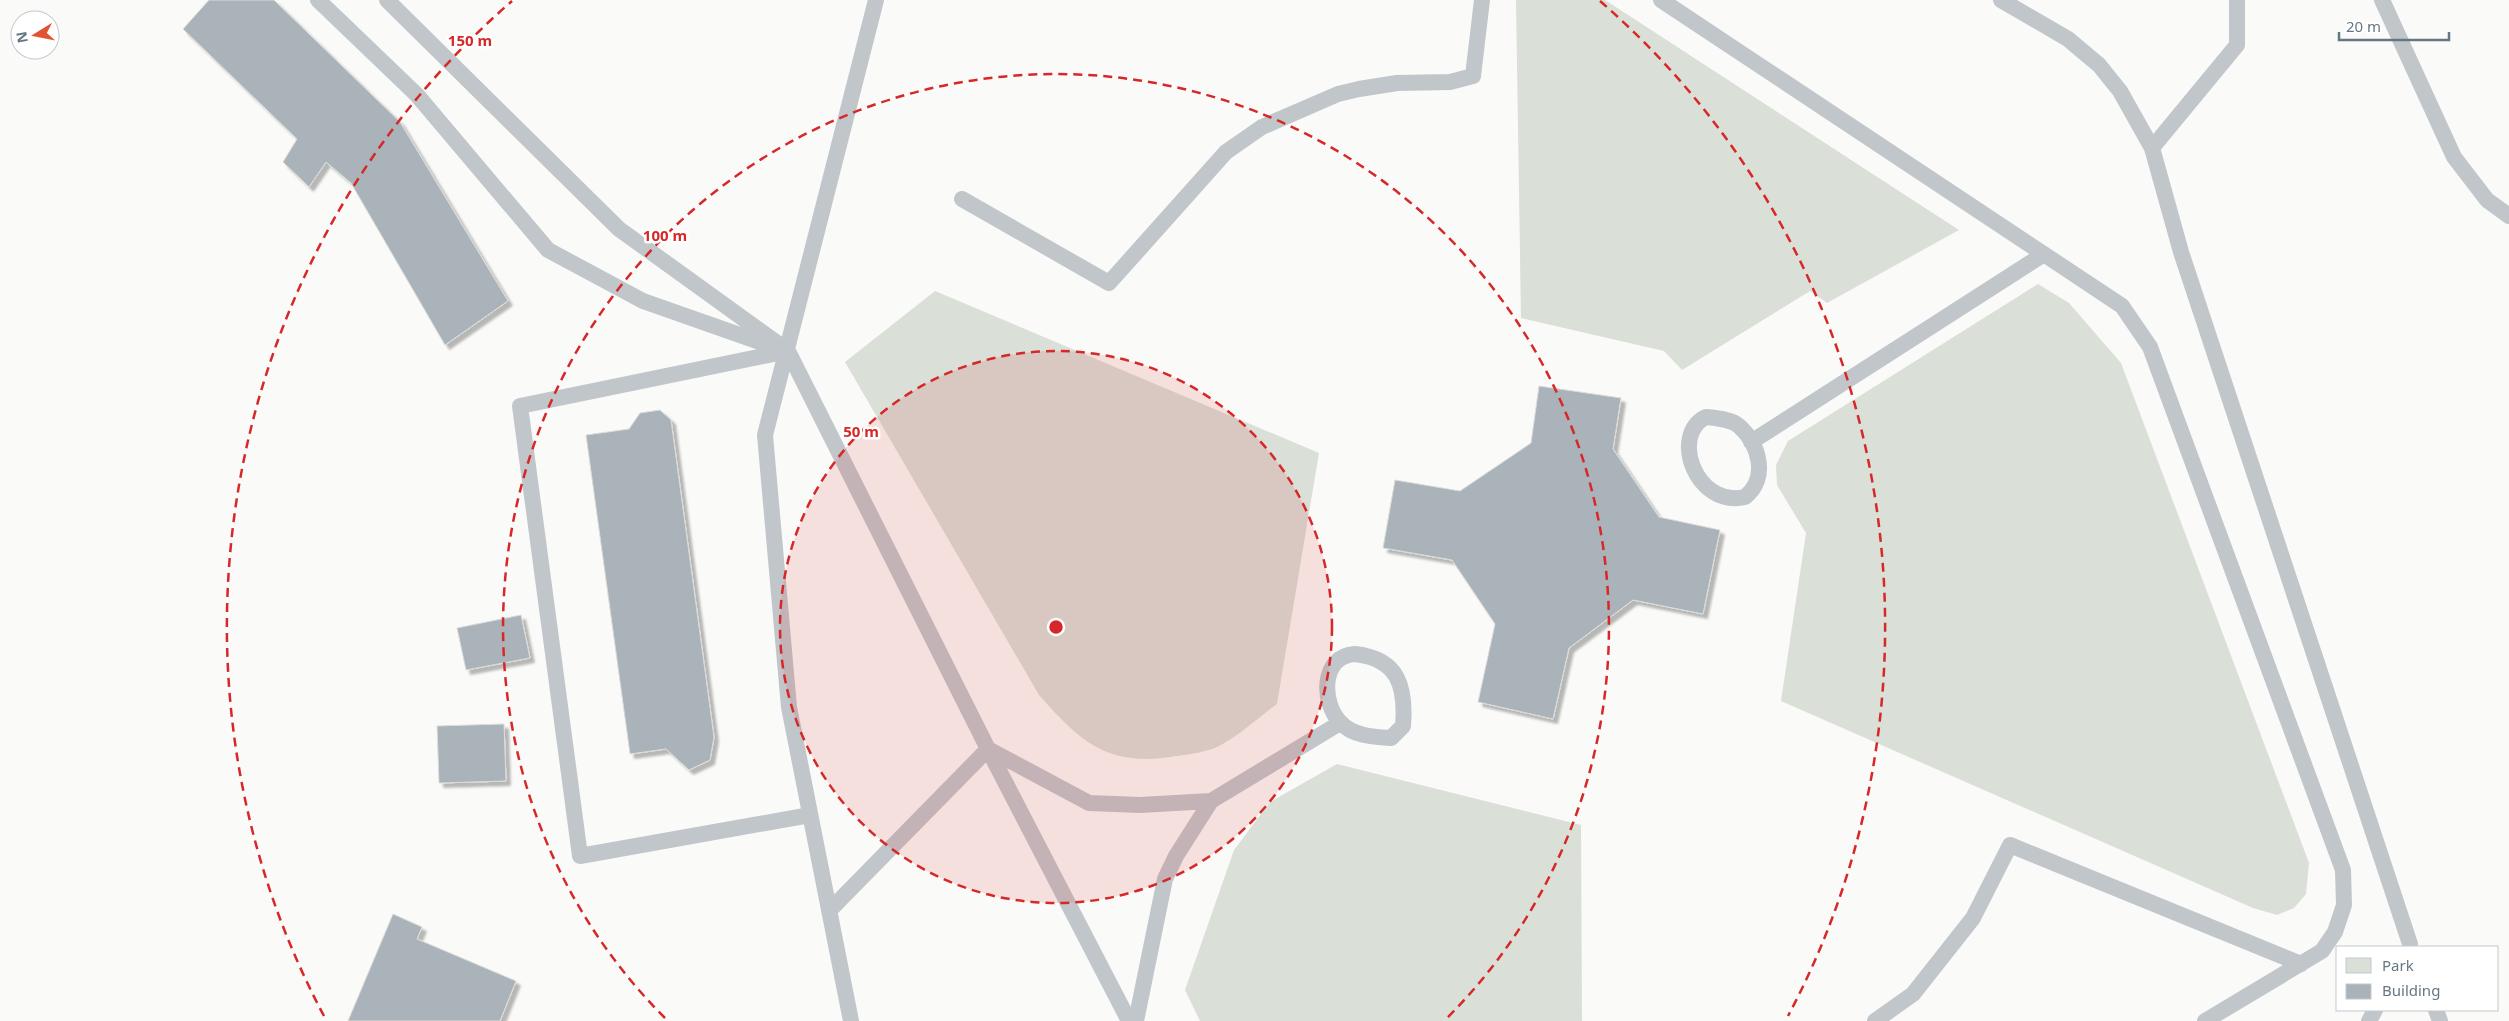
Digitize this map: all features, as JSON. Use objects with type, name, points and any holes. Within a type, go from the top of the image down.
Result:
[{"type":"lane","points":[[318,0],[417,96],[548,250],[643,301],[788,351]]},
{"type":"lane","points":[[387,0],[620,228],[788,351],[988,749],[1129,1021]]},
{"type":"lane","points":[[851,1021],[789,707],[765,435],[788,351],[876,0]]},
{"type":"lane","points":[[962,199],[1110,283],[1226,152],[1262,127],[1338,94],[1359,88],[1398,83],[1450,82],[1473,76],[1482,0]]},
{"type":"lane","points":[[1661,0],[2122,306],[2150,347],[2343,870],[2344,905],[2335,932],[2322,951],[2205,1021]]},
{"type":"lane","points":[[2001,0],[2068,39],[2099,65],[2120,91],[2152,148],[2181,252],[2410,946]]},
{"type":"lane","points":[[2152,148],[2237,45],[2237,0]]},
{"type":"lane","points":[[2382,0],[2454,157],[2487,200],[2509,216]]},
{"type":"lane","points":[[1751,442],[2044,254]]},
{"type":"lane","points":[[788,351],[520,406],[580,856],[810,816]]},
{"type":"lane","points":[[1706,417],[1738,425],[1751,442],[1760,468],[1759,478],[1750,493],[1745,497],[1736,499],[1723,498],[1701,484],[1693,467],[1688,448],[1695,426],[1699,420],[1706,417]]},
{"type":"lane","points":[[1344,655],[1371,656],[1393,671],[1405,701],[1403,726],[1391,738],[1362,735],[1340,723],[1329,699],[1329,675],[1332,666],[1344,655]]},
{"type":"lane","points":[[1136,1021],[1165,879],[1176,856],[1211,801],[1340,723]]},
{"type":"lane","points":[[988,749],[1089,803],[1140,805],[1211,801]]},
{"type":"lane","points":[[829,911],[988,749]]},
{"type":"lane","points":[[1875,1021],[1913,994],[1973,918],[2010,845],[2301,964]]},
{"type":"green space","points":[[1516,0],[1605,0],[1959,230],[1827,303],[1810,291],[1682,370],[1664,351],[1521,318]]},
{"type":"green space","points":[[2038,284],[2069,303],[2121,363],[2309,863],[2306,894],[2294,908],[2277,915],[2253,908],[1781,701],[1806,533],[1777,485],[1776,465],[1788,441]]},
{"type":"green space","points":[[935,291],[1319,453],[1277,704],[1243,731],[1221,745],[1199,752],[1153,759],[1115,755],[1083,739],[1039,695],[845,362]]},
{"type":"green space","points":[[1337,764],[1581,825],[1582,1021],[1200,1021],[1185,990],[1234,850],[1270,802]]},
{"type":"building","points":[[209,0],[274,0],[400,122],[508,301],[445,345],[351,183],[326,162],[309,187],[283,162],[297,139],[183,29]]},
{"type":"building","points":[[1539,386],[1621,398],[1613,449],[1659,517],[1720,530],[1703,614],[1633,600],[1569,648],[1553,719],[1478,702],[1495,624],[1452,560],[1383,548],[1395,480],[1460,491],[1531,443]]},
{"type":"building","points":[[660,410],[671,420],[714,737],[710,760],[689,770],[666,749],[630,754],[586,435],[629,429],[640,413]]},
{"type":"building","points":[[521,615],[530,658],[466,670],[457,628]]},
{"type":"building","points":[[504,724],[506,781],[439,783],[437,726]]},
{"type":"building","points":[[393,914],[422,927],[417,939],[516,981],[500,1021],[348,1021]]}]
